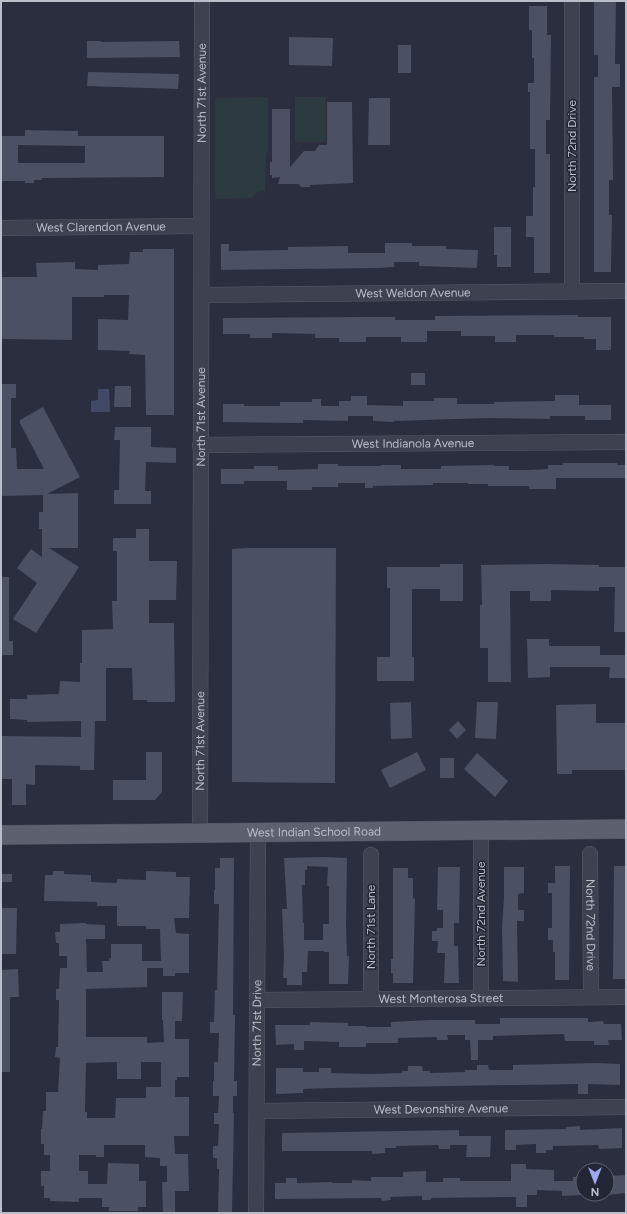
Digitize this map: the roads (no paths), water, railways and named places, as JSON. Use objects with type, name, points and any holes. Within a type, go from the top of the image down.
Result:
[{"type":"main road","name":"West Indian School Road","points":[[1,835],[626,829]]},
{"type":"street","name":"North 71st Avenue","points":[[200,833],[202,1]]},
{"type":"street","name":"North 72nd Drive","points":[[572,1],[572,291]]},
{"type":"street","name":"West Clarendon Avenue","points":[[1,228],[201,226]]},
{"type":"street","name":"West Weldon Avenue","points":[[201,295],[626,291]]},
{"type":"street","name":"West Indianola Avenue","points":[[200,444],[626,442]]},
{"type":"street","name":"North 72nd Avenue","points":[[481,830],[481,998]]},
{"type":"street","name":"North 71st Drive","points":[[256,1213],[258,832]]},
{"type":"street","name":"North 72nd Drive","points":[[590,854],[591,997]]},
{"type":"street","name":"North 71st Lane","points":[[371,855],[371,999]]},
{"type":"street","name":"West Monterosa Street","points":[[257,1000],[626,997]]},
{"type":"street","name":"West Devonshire Avenue","points":[[256,1111],[626,1107]]},
{"type":"water","points":[[98,389],[109,389],[110,412],[91,412],[91,401],[98,400]]}]
